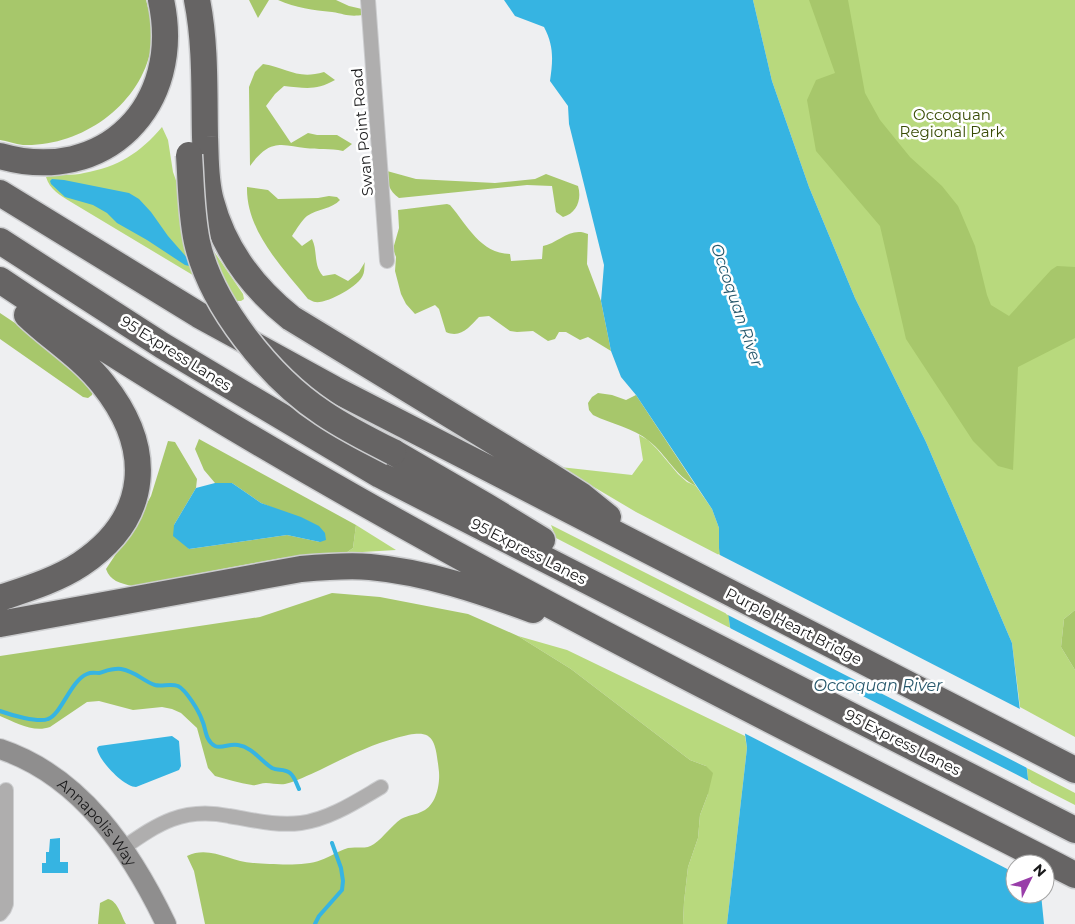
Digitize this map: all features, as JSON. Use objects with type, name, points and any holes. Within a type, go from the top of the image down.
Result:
[{"type":"highway","points":[[0,156],[21,162],[41,163],[61,162],[80,158],[103,149],[130,127],[153,94],[164,63],[166,28],[162,0]]},
{"type":"highway","points":[[177,0],[188,76],[192,216],[198,244],[210,278],[231,317],[252,347],[276,373],[322,413],[486,506],[665,620]]},
{"type":"highway","points":[[198,0],[202,37],[206,172],[210,200],[232,254],[249,278],[262,293],[291,318],[567,486],[597,507],[647,550]]},
{"type":"highway","points":[[0,193],[199,315],[300,372],[647,550]]},
{"type":"highway","name":"95 Express Lanes","points":[[0,241],[163,346],[380,475],[1075,830]]},
{"type":"highway","points":[[0,280],[123,359],[247,435],[410,528],[614,639],[1075,875]]},
{"type":"highway","points":[[0,288],[32,320],[85,363],[103,384],[117,404],[128,425],[136,449],[138,470],[136,490],[124,522],[98,552],[61,576],[0,598]]},
{"type":"highway","name":"Purple Heart Bridge","points":[[647,550],[1075,770]]},
{"type":"highway","points":[[0,624],[301,569],[338,566],[370,567],[432,578],[484,592],[614,639]]},
{"type":"street","name":"Swan Point Road","points":[[368,0],[387,261]]},
{"type":"street","name":"Annapolis Way","points":[[0,749],[41,768],[68,788],[100,818],[142,877],[166,924]]},
{"type":"street","points":[[123,848],[157,826],[178,817],[213,813],[263,822],[302,823],[345,807],[382,787]]},
{"type":"street","points":[[0,914],[6,904],[6,790]]},
{"type":"green space","points":[[0,0],[146,0],[152,26],[152,40],[143,73],[133,91],[119,107],[103,120],[65,139],[44,144],[23,145],[0,140]]},
{"type":"green space","points":[[249,0],[269,0],[258,18]]},
{"type":"green space","points":[[278,0],[336,0],[362,9],[363,15],[311,9]]},
{"type":"green space","name":"Occoquan Regional Park","points":[[753,0],[1075,0],[1075,610],[1064,619],[1061,647],[1075,670],[1075,737],[1020,707],[1012,643],[926,442],[855,298],[809,187],[772,81]]},
{"type":"green space","points":[[809,0],[848,0],[865,93],[880,120],[910,157],[942,186],[958,206],[975,246],[991,305],[1009,316],[1051,270],[1057,266],[1075,267],[1075,338],[1018,367],[1013,470],[998,466],[973,441],[906,339],[880,226],[816,151],[807,100],[816,80],[835,73]]},
{"type":"green space","points":[[263,64],[299,74],[307,75],[324,72],[335,80],[316,87],[284,86],[266,106],[291,143],[308,133],[337,135],[352,144],[343,151],[278,145],[264,151],[250,166],[249,87],[255,72]]},
{"type":"green space","points":[[162,127],[168,140],[173,172],[178,186],[211,247],[243,294],[244,299],[241,301],[236,301],[71,202],[56,192],[48,182],[46,177],[49,176],[80,174],[118,163],[137,151]]},
{"type":"green space","points":[[387,171],[416,179],[495,183],[535,179],[546,174],[578,186],[579,200],[575,209],[563,217],[556,212],[552,186],[527,185],[399,198],[389,186]]},
{"type":"green space","points":[[247,187],[268,190],[278,199],[337,197],[340,200],[337,203],[307,216],[292,236],[302,246],[312,239],[318,267],[323,276],[335,274],[348,281],[359,272],[365,262],[364,273],[356,284],[327,300],[315,302],[308,299],[267,248],[252,219]]},
{"type":"green space","points":[[450,205],[483,244],[490,249],[510,254],[511,261],[542,259],[543,246],[570,233],[582,232],[588,234],[587,264],[601,301],[611,351],[588,337],[580,340],[566,332],[559,332],[555,339],[548,341],[533,331],[510,331],[489,316],[479,317],[469,328],[461,333],[451,334],[446,332],[439,309],[435,305],[415,314],[406,304],[401,294],[395,271],[396,257],[393,249],[399,228],[398,210]]},
{"type":"green space","points":[[0,313],[48,345],[93,391],[92,395],[88,398],[83,397],[0,339]]},
{"type":"green space","points":[[598,393],[626,400],[636,395],[696,486],[682,477],[655,447],[643,437],[629,429],[593,415],[589,410],[588,403]]},
{"type":"green space","points":[[639,435],[648,440],[657,449],[678,474],[687,482],[696,486],[712,509],[719,528],[721,556],[636,512],[560,467],[632,475],[643,460]]},
{"type":"green space","points":[[199,439],[356,525],[353,548],[346,553],[282,558],[132,586],[113,579],[106,569],[135,525],[151,496],[168,441],[175,442],[197,479],[196,488],[174,525],[189,549],[287,535],[320,542],[278,510],[261,503],[232,483],[215,483],[204,470],[195,449]]},
{"type":"green space","points":[[356,525],[396,550],[346,553],[353,548]]},
{"type":"green space","points":[[551,525],[729,615],[730,628],[556,538]]},
{"type":"green space","points":[[332,593],[380,597],[468,614],[518,636],[571,669],[690,760],[706,766],[713,773],[700,815],[698,838],[688,867],[683,924],[205,924],[194,871],[187,856],[204,852],[245,862],[297,864],[321,860],[348,848],[371,846],[401,819],[423,811],[434,799],[439,783],[439,772],[436,750],[430,738],[418,734],[396,738],[348,756],[294,781],[283,784],[266,783],[254,785],[215,776],[208,768],[197,728],[181,713],[172,709],[162,707],[133,710],[99,701],[87,702],[50,727],[37,729],[0,716],[0,656],[260,617]]},
{"type":"green space","points":[[1075,610],[1075,670],[1061,647],[1064,619]]},
{"type":"green space","points":[[518,636],[567,650],[745,736],[747,748],[727,924],[683,924],[688,867],[698,838],[700,815],[708,794],[706,766],[690,760],[571,669]]},
{"type":"green space","points":[[1027,768],[1075,793],[1075,805],[1028,781]]},
{"type":"green space","points":[[108,899],[117,906],[126,924],[98,924],[100,903]]},
{"type":"water","name":"Occoquan River","points":[[504,0],[753,0],[772,81],[809,187],[855,298],[926,442],[1012,643],[1037,854],[1005,854],[1005,904],[1042,904],[1044,924],[727,924],[747,748],[719,548],[719,528],[712,509],[636,395],[621,377],[611,351],[601,301],[604,265],[569,124],[568,106],[550,81],[552,60],[550,40],[544,27],[515,16]]},
{"type":"water","points":[[52,179],[129,193],[139,199],[189,260],[189,266],[117,223],[107,213],[93,205],[65,197],[51,184],[50,181]]},
{"type":"water","points":[[215,483],[232,483],[261,503],[301,517],[319,526],[325,533],[326,540],[320,542],[287,535],[189,549],[173,536],[174,525],[196,488]]},
{"type":"water","points":[[172,736],[179,741],[181,766],[179,770],[136,787],[125,783],[112,772],[98,753],[97,748],[99,746]]},
{"type":"water","points":[[60,838],[60,862],[68,862],[68,873],[42,873],[42,863],[46,863],[46,852],[49,852],[50,839]]},
{"type":"pier","points":[[718,554],[1022,710],[1029,769],[726,614]]},
{"type":"pier","points":[[728,627],[1031,782],[1039,854],[1005,854],[1005,868],[742,732]]},
{"type":"waterway","points":[[0,711],[31,719],[48,719],[57,711],[81,677],[88,673],[99,673],[112,669],[126,670],[155,685],[172,685],[181,688],[195,706],[209,741],[212,744],[218,747],[235,745],[248,748],[272,768],[290,773],[299,789]]},
{"type":"waterway","points":[[315,924],[319,916],[342,890],[341,868],[332,843]]}]
